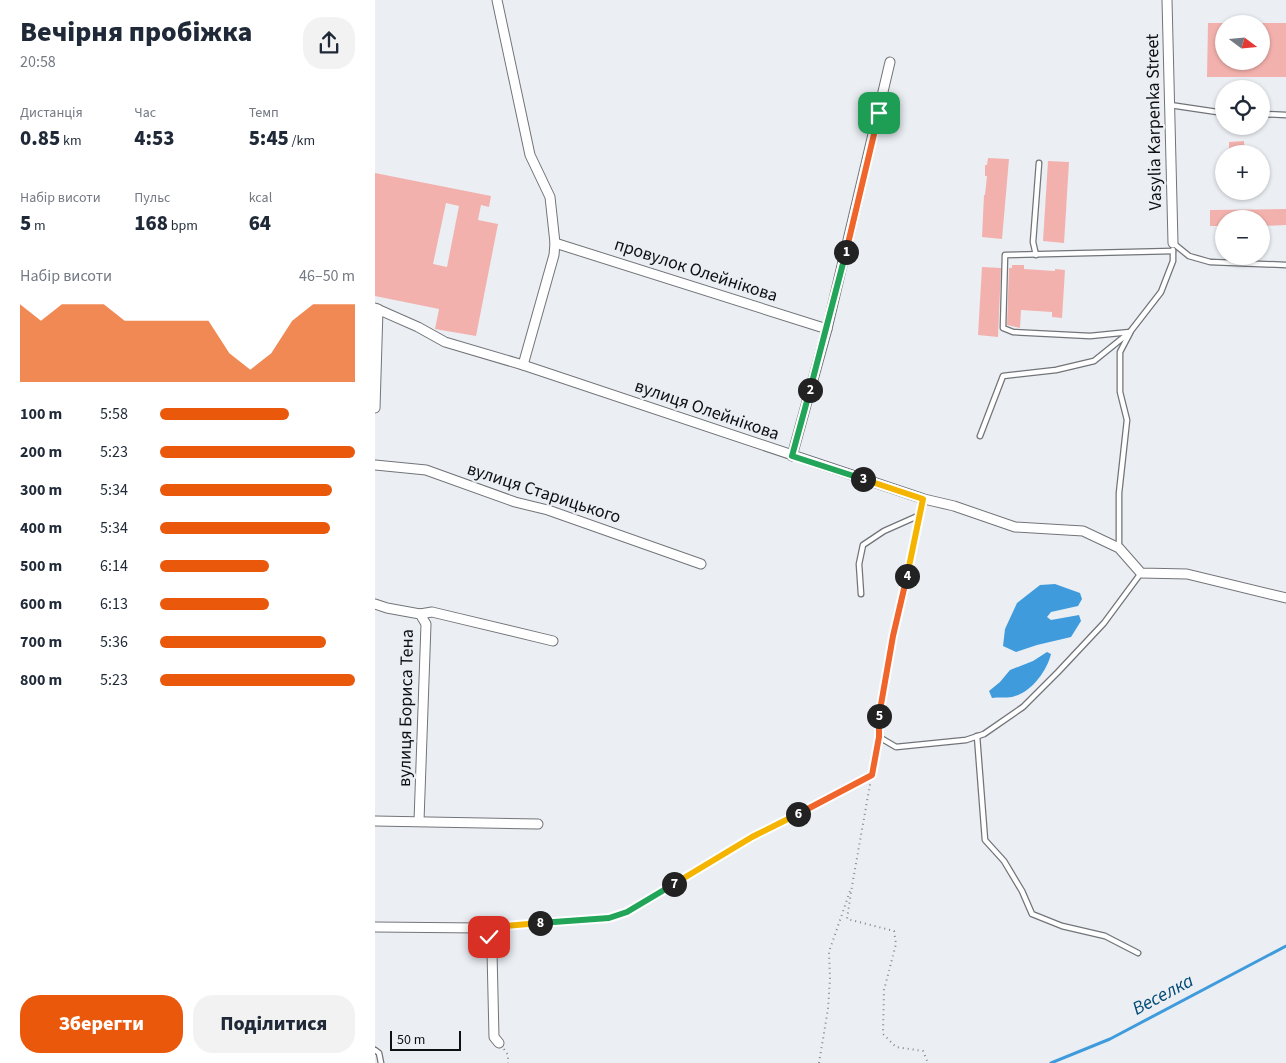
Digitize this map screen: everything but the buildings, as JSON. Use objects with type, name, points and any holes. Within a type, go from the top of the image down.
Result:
[{"type":"street","points":[[497,0],[530,155],[550,197],[555,243],[554,255],[523,365]]},
{"type":"street","name":"Vasylia Karpenka Street","points":[[1167,0],[1173,247]]},
{"type":"street","points":[[792,456],[827,329],[890,62]]},
{"type":"street","name":"провулок Олейнікова","points":[[555,243],[827,329]]},
{"type":"street","points":[[375,408],[376,309]]},
{"type":"street","name":"вулиця Олейнікова","points":[[376,309],[418,327],[445,342],[523,365],[923,499],[954,506],[1015,527],[1083,531],[1119,548],[1141,573]]},
{"type":"street","name":"вулиця Старицького","points":[[375,465],[426,470],[515,502],[548,510],[701,564]]},
{"type":"street","points":[[1141,573],[1187,574],[1286,598]]},
{"type":"street","name":"вулиця Бориса Тена","points":[[375,604],[420,614],[426,624],[419,821]]},
{"type":"street","points":[[420,614],[432,612],[553,641]]},
{"type":"street","points":[[375,821],[538,824]]},
{"type":"street","points":[[375,927],[480,928],[489,937],[492,952],[494,1037],[499,1043]]},
{"type":"lane","points":[[1170,105],[1215,112]]},
{"type":"lane","points":[[1270,114],[1286,115]]},
{"type":"lane","points":[[1036,255],[1033,242],[1039,163]]},
{"type":"lane","points":[[1119,548],[1119,493],[1127,420],[1120,392],[1120,352],[1130,332],[1161,292],[1173,261],[1173,247]]},
{"type":"lane","points":[[1130,332],[1090,336],[1013,332],[1003,328],[1005,255],[1173,247],[1189,256],[1210,262],[1286,265]]},
{"type":"lane","points":[[980,436],[1003,376],[1056,370],[1094,361],[1130,332]]},
{"type":"lane","points":[[923,499],[893,636],[879,720],[879,737],[896,747],[966,740],[984,734],[1023,707],[1104,622],[1141,573]]},
{"type":"lane","points":[[861,594],[859,564],[863,545],[884,531],[920,515]]},
{"type":"lane","points":[[977,736],[985,840],[1004,861],[1022,891],[1032,914],[1062,926],[1105,936],[1138,953]]},
{"type":"lane","points":[[375,1050],[379,1053],[381,1063]]},
{"type":"path","points":[[879,737],[847,918],[893,931],[896,944],[884,990],[883,1034],[895,1047],[923,1051],[928,1063]]},
{"type":"path","points":[[480,928],[519,923],[576,922],[609,918],[627,912],[752,837],[872,775]]},
{"type":"path","points":[[819,1063],[828,1002],[830,979],[829,952],[852,886]]},
{"type":"path","points":[[499,1043],[508,1054],[508,1063]]},
{"type":"water","points":[[1055,584],[1080,593],[1082,599],[1078,606],[1051,612],[1047,617],[1051,620],[1079,615],[1081,621],[1071,637],[1016,652],[1003,646],[1005,629],[1017,603],[1040,585]]},
{"type":"water","points":[[1047,652],[1051,654],[1049,661],[1042,674],[1032,686],[1019,695],[992,698],[989,691],[1010,670],[1033,661]]},
{"type":"waterway","name":"Веселка","points":[[1051,1063],[1110,1039],[1286,946]]},
{"type":"route","points":[[489,937],[480,928],[519,923],[576,922],[609,918],[627,912],[752,837],[872,775],[893,636],[923,499],[792,456],[827,329],[879,113]]}]
